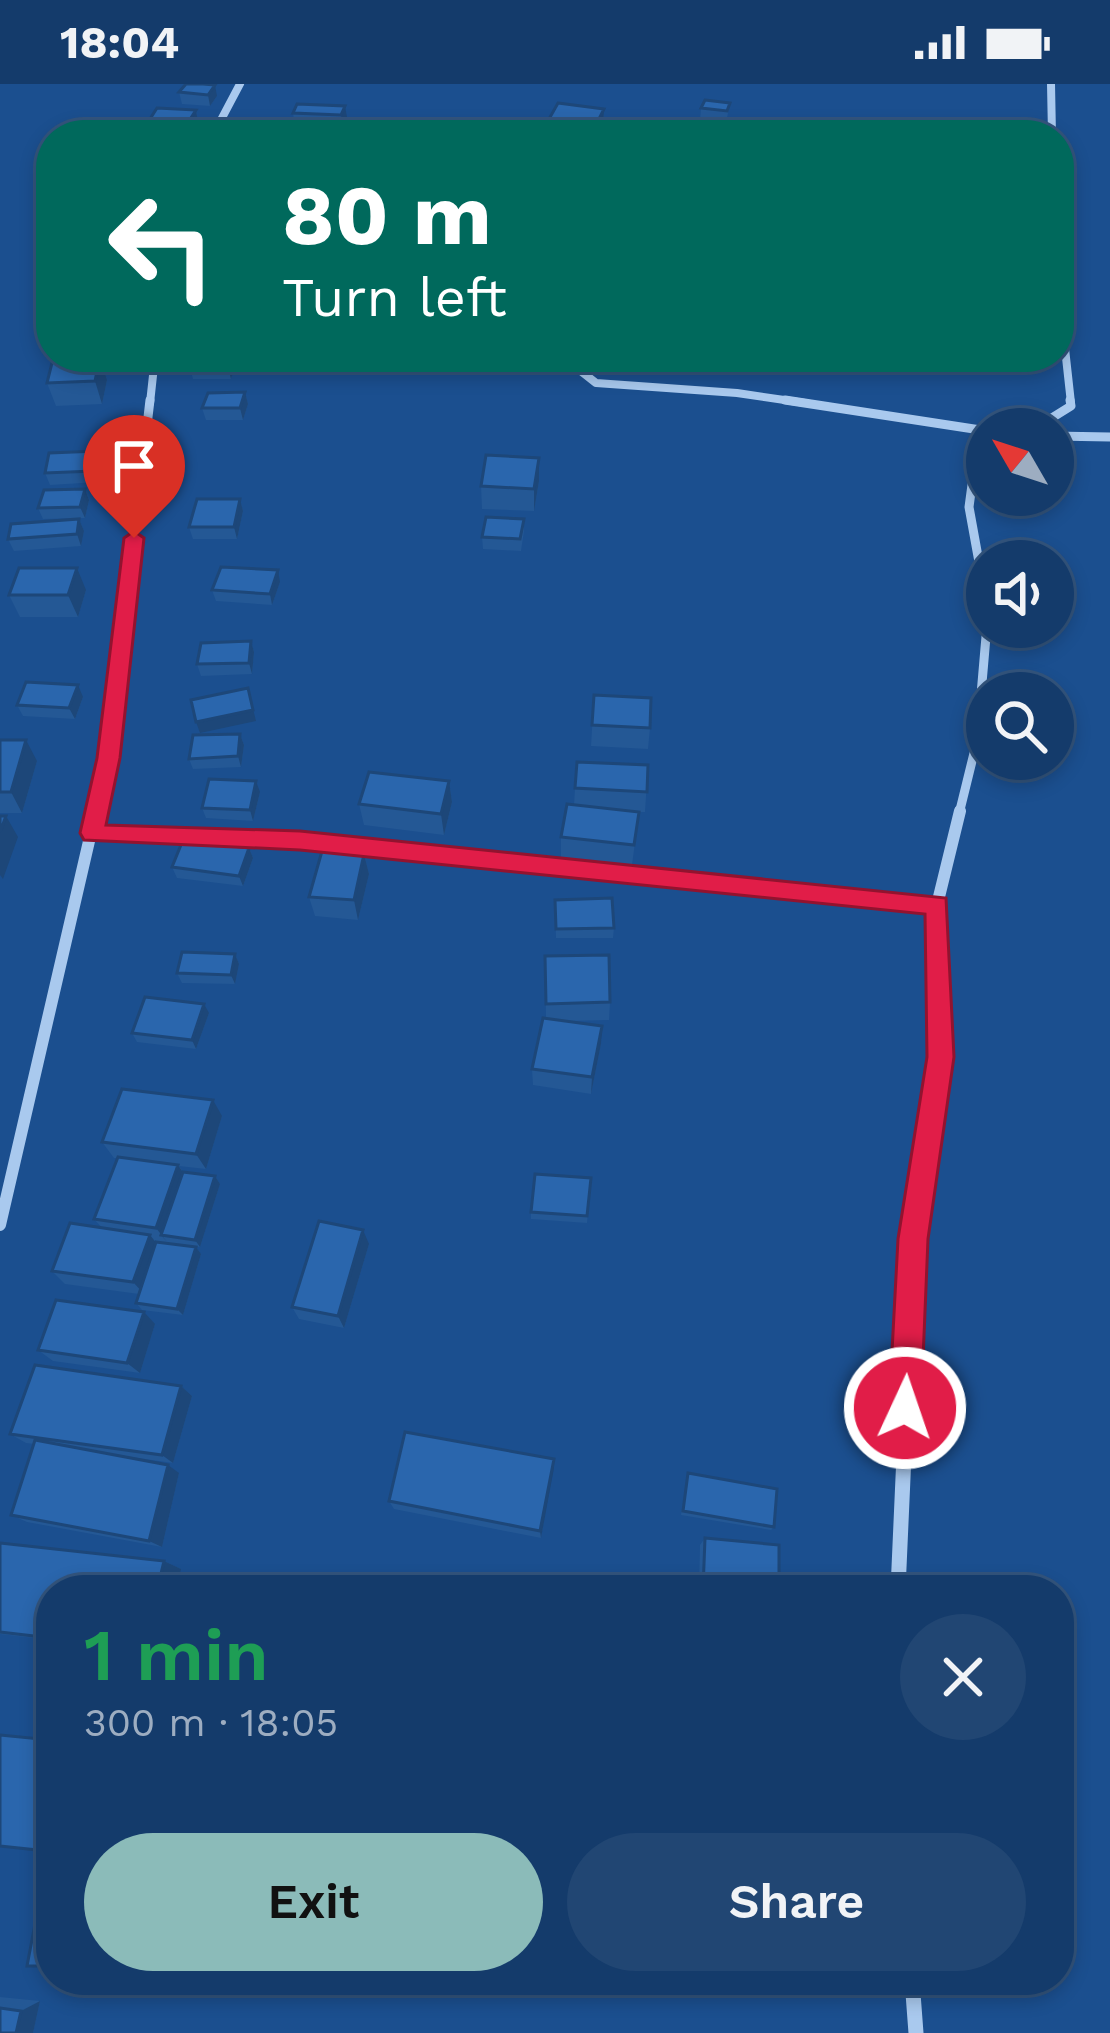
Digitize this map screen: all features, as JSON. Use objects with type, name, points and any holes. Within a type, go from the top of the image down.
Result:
[{"type":"street","points":[[221,120],[240,84]]},
{"type":"street","points":[[1051,84],[1052,120]]},
{"type":"street","points":[[0,1225],[108,758],[152,372]]},
{"type":"street","points":[[583,372],[596,382],[737,393],[966,427]]},
{"type":"street","points":[[1067,372],[1068,408]]},
{"type":"street","points":[[1074,436],[1110,437]]},
{"type":"street","points":[[899,1575],[913,1239],[941,1057],[938,905],[976,741],[985,648]]},
{"type":"street","points":[[92,833],[300,841],[938,905]]},
{"type":"street","points":[[913,1995],[916,2033]]},
{"type":"building","points":[[186,84],[215,85],[208,95],[179,92]]},
{"type":"building","points":[[705,100],[730,103],[727,111],[701,108]]},
{"type":"building","points":[[558,103],[604,109],[598,120],[549,119]]},
{"type":"building","points":[[297,104],[345,106],[341,115],[293,113]]},
{"type":"building","points":[[157,108],[196,110],[190,120],[150,119]]},
{"type":"building","points":[[50,372],[97,372],[95,381],[47,383]]},
{"type":"building","points":[[245,392],[240,408],[202,408],[208,393]]},
{"type":"building","points":[[98,451],[94,471],[45,473],[49,453]]},
{"type":"building","points":[[486,455],[539,458],[534,489],[481,486]]},
{"type":"building","points":[[85,489],[80,507],[38,508],[44,490]]},
{"type":"building","points":[[197,499],[240,499],[234,527],[189,527]]},
{"type":"building","points":[[486,517],[524,519],[520,539],[482,537]]},
{"type":"building","points":[[79,519],[77,534],[8,539],[11,524]]},
{"type":"building","points":[[221,567],[278,570],[270,594],[212,590]]},
{"type":"building","points":[[19,568],[77,568],[68,595],[9,595]]},
{"type":"building","points":[[251,641],[249,663],[197,664],[201,643]]},
{"type":"building","points":[[26,682],[78,685],[69,708],[17,705]]},
{"type":"building","points":[[248,688],[253,710],[196,722],[191,700]]},
{"type":"building","points":[[594,695],[651,698],[650,728],[592,725]]},
{"type":"building","points":[[240,734],[238,756],[189,759],[193,735]]},
{"type":"building","points":[[0,740],[26,740],[11,792],[0,792]]},
{"type":"building","points":[[577,762],[648,765],[647,792],[575,788]]},
{"type":"building","points":[[369,772],[449,781],[441,814],[359,804]]},
{"type":"building","points":[[209,779],[256,781],[250,810],[202,808]]},
{"type":"building","points":[[567,804],[639,812],[634,845],[561,837]]},
{"type":"building","points":[[183,840],[249,848],[239,876],[172,867]]},
{"type":"building","points":[[322,851],[364,854],[354,900],[309,897]]},
{"type":"building","points":[[612,898],[614,928],[556,929],[555,900]]},
{"type":"building","points":[[182,952],[235,954],[231,975],[177,973]]},
{"type":"building","points":[[609,955],[610,1002],[546,1004],[545,956]]},
{"type":"building","points":[[145,997],[204,1004],[192,1040],[132,1033]]},
{"type":"building","points":[[543,1018],[602,1026],[592,1077],[532,1069]]},
{"type":"building","points":[[122,1089],[213,1100],[196,1154],[102,1142]]},
{"type":"building","points":[[118,1157],[178,1165],[156,1228],[94,1219]]},
{"type":"building","points":[[183,1172],[215,1176],[195,1240],[161,1235]]},
{"type":"building","points":[[535,1174],[591,1178],[587,1216],[531,1212]]},
{"type":"building","points":[[319,1221],[363,1230],[338,1316],[292,1307]]},
{"type":"building","points":[[70,1223],[150,1235],[133,1282],[52,1271]]},
{"type":"building","points":[[156,1242],[196,1247],[177,1309],[136,1303]]},
{"type":"building","points":[[56,1300],[144,1312],[127,1363],[38,1350]]},
{"type":"building","points":[[35,1365],[181,1386],[162,1455],[10,1434]]},
{"type":"building","points":[[405,1432],[554,1459],[540,1531],[389,1501]]},
{"type":"building","points":[[35,1440],[168,1465],[149,1541],[11,1515]]},
{"type":"building","points":[[688,1473],[777,1489],[774,1527],[683,1511]]},
{"type":"building","points":[[705,1538],[779,1545],[779,1575],[704,1575]]},
{"type":"building","points":[[0,1543],[164,1561],[161,1575],[36,1575],[36,1636],[0,1632]]},
{"type":"building","points":[[0,1735],[36,1739],[36,1850],[0,1846]]},
{"type":"building","points":[[36,1919],[36,1966],[27,1966]]},
{"type":"building","points":[[0,2008],[21,2011],[16,2033],[0,2033]]},
{"type":"route","points":[[134,538],[108,758],[92,833],[300,841],[938,905],[941,1057],[913,1239],[905,1408]]}]
